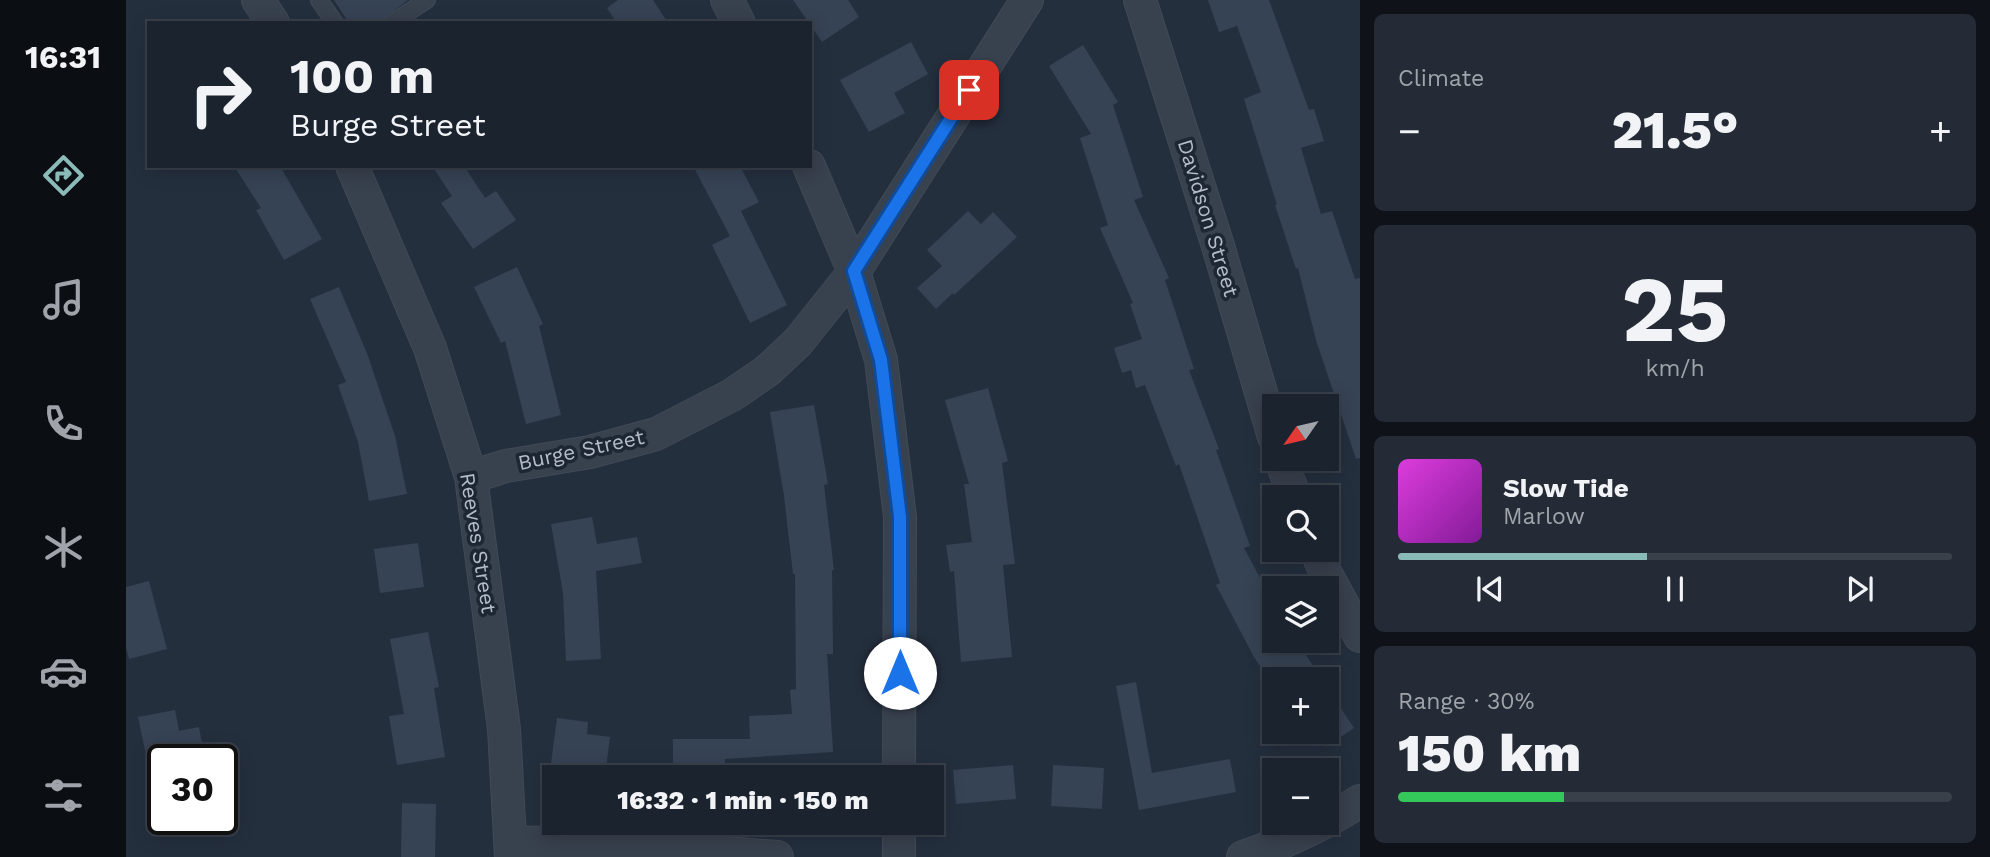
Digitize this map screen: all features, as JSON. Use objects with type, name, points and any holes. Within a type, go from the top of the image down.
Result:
[{"type":"street","points":[[258,0],[272,21]]},
{"type":"street","points":[[727,0],[738,21]]},
{"type":"street","name":"Burge Street","points":[[471,477],[506,466],[590,452],[656,434],[732,395],[766,371],[798,342],[854,271],[1027,0]]},
{"type":"street","name":"Davidson Street","points":[[1140,0],[1218,246],[1262,396]]},
{"type":"street","name":"Reeves Street","points":[[353,168],[430,348],[471,477],[504,729],[511,850]]},
{"type":"street","points":[[810,168],[854,271],[881,360],[900,517],[900,765]]},
{"type":"street","points":[[1321,562],[1360,636]]},
{"type":"street","points":[[1243,857],[1323,825],[1360,801]]},
{"type":"street","points":[[899,835],[899,857]]},
{"type":"street","points":[[511,850],[586,842],[777,857]]},
{"type":"lane","points":[[319,0],[334,21]]},
{"type":"lane","points":[[395,21],[427,0]]},
{"type":"building","points":[[334,0],[408,0],[381,21],[348,21]]},
{"type":"building","points":[[618,0],[653,0],[667,21],[616,21],[607,8]]},
{"type":"building","points":[[793,0],[848,0],[859,17],[822,42],[812,28],[812,21],[808,21]]},
{"type":"building","points":[[1208,0],[1269,0],[1309,110],[1314,109],[1324,141],[1301,148],[1321,214],[1332,211],[1355,279],[1360,278],[1360,458],[1356,459],[1339,408],[1339,394],[1334,394],[1316,340],[1298,268],[1296,269],[1275,205],[1244,99],[1261,92],[1237,26],[1219,32]]},
{"type":"building","points":[[911,42],[928,74],[894,93],[905,113],[869,132],[840,80]]},
{"type":"building","points":[[1083,45],[1118,102],[1113,105],[1143,197],[1134,200],[1169,278],[1165,280],[1194,369],[1189,370],[1219,449],[1216,450],[1250,546],[1244,548],[1262,582],[1262,653],[1305,653],[1314,667],[1262,669],[1254,657],[1216,585],[1220,583],[1179,464],[1176,466],[1145,385],[1136,388],[1131,370],[1122,373],[1114,348],[1142,339],[1130,304],[1133,303],[1100,228],[1108,225],[1080,138],[1091,134],[1049,66]]},
{"type":"building","points":[[235,168],[281,168],[322,239],[284,260],[256,210],[261,208]]},
{"type":"building","points":[[433,168],[465,168],[485,198],[496,191],[516,220],[473,249],[441,203],[452,196]]},
{"type":"building","points":[[694,168],[741,168],[759,202],[741,211],[787,305],[750,323],[712,245],[730,236]]},
{"type":"building","points":[[968,211],[981,224],[993,212],[1017,237],[936,309],[917,288],[942,266],[927,250]]},
{"type":"building","points":[[517,267],[543,324],[539,326],[561,415],[526,424],[505,341],[501,343],[474,287]]},
{"type":"building","points":[[339,287],[368,356],[395,436],[407,494],[369,501],[358,442],[338,385],[346,382],[310,299]]},
{"type":"building","points":[[988,388],[1008,461],[1002,463],[1015,564],[1003,565],[1012,657],[961,662],[954,571],[950,572],[946,545],[972,542],[964,484],[969,484],[945,400]]},
{"type":"building","points":[[814,405],[828,484],[824,485],[834,570],[833,654],[827,654],[833,752],[725,759],[725,765],[673,765],[673,739],[750,739],[749,716],[792,714],[790,690],[796,689],[795,574],[770,412]]},
{"type":"building","points":[[592,517],[597,544],[637,537],[642,563],[596,571],[601,659],[566,661],[563,593],[551,524]]},
{"type":"building","points":[[418,543],[424,587],[380,593],[374,549]]},
{"type":"building","points":[[149,581],[167,649],[129,659],[126,648],[126,587]]},
{"type":"building","points":[[428,632],[439,687],[434,688],[445,757],[397,765],[389,716],[404,714],[390,639]]},
{"type":"building","points":[[1136,682],[1152,773],[1230,759],[1236,792],[1139,810],[1116,686]]},
{"type":"building","points":[[1339,706],[1354,728],[1339,738]]},
{"type":"building","points":[[175,710],[179,731],[199,727],[202,744],[147,744],[147,760],[138,717]]},
{"type":"building","points":[[557,718],[588,722],[587,734],[610,737],[606,765],[551,765]]},
{"type":"building","points":[[1013,765],[1016,799],[956,804],[953,770]]},
{"type":"building","points":[[1053,765],[1104,768],[1102,809],[1051,806]]},
{"type":"building","points":[[402,803],[436,804],[435,857],[401,857]]},
{"type":"route","points":[[900,673],[900,517],[881,360],[854,271],[969,90]]}]
